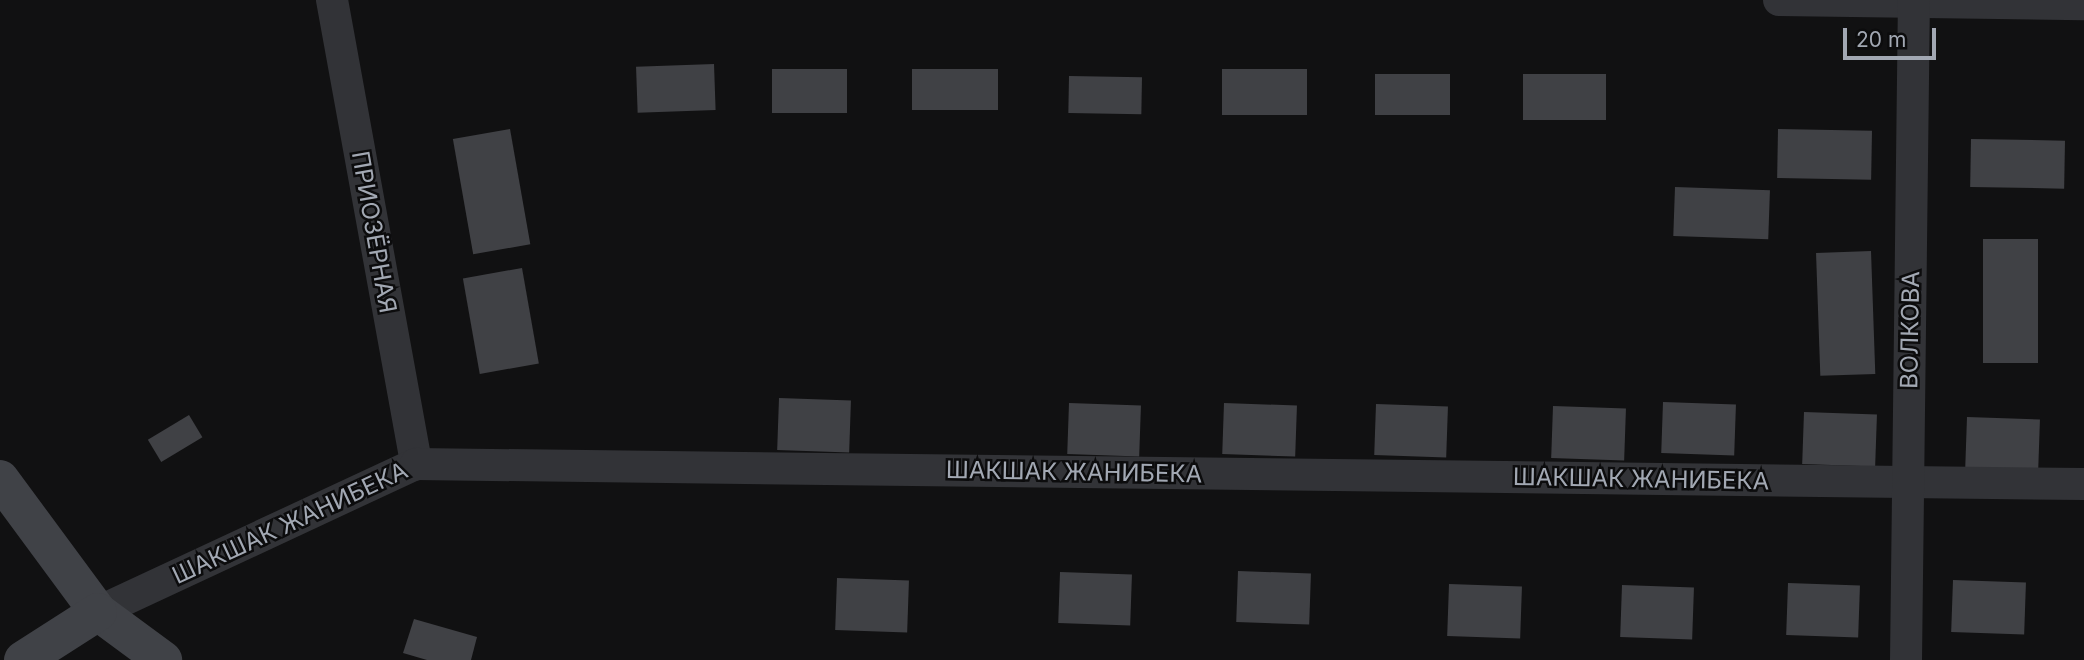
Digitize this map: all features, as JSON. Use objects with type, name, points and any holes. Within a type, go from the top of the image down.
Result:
[{"type":"main road","points":[[0,479],[98,612],[163,660]]},
{"type":"main road","points":[[23,660],[98,612]]},
{"type":"street","name":"ПРИОЗЁРНАЯ","points":[[332,0],[416,464]]},
{"type":"street","points":[[1779,0],[2084,4]]},
{"type":"street","name":"ВОЛКОВА","points":[[1906,660],[1913,0]]},
{"type":"street","name":"ШАКШАК ЖАНИБЕКА","points":[[98,612],[416,464],[2084,484]]},
{"type":"building","points":[[714,64],[716,110],[638,113],[636,67]]},
{"type":"building","points":[[772,69],[847,69],[847,113],[772,113]]},
{"type":"building","points":[[912,69],[998,69],[998,110],[912,110]]},
{"type":"building","points":[[1222,69],[1307,69],[1307,115],[1222,115]]},
{"type":"building","points":[[1375,74],[1450,74],[1450,115],[1375,115]]},
{"type":"building","points":[[1523,74],[1606,74],[1606,120],[1523,120]]},
{"type":"building","points":[[1069,76],[1142,77],[1141,114],[1068,113]]},
{"type":"building","points":[[510,129],[530,244],[473,254],[453,139]]},
{"type":"building","points":[[1778,129],[1872,131],[1871,180],[1777,178]]},
{"type":"building","points":[[1971,139],[2065,141],[2064,189],[1970,187]]},
{"type":"building","points":[[1675,187],[1770,190],[1768,239],[1673,236]]},
{"type":"building","points":[[1983,239],[2038,239],[2038,363],[1983,363]]},
{"type":"building","points":[[1871,251],[1875,374],[1820,376],[1816,253]]},
{"type":"building","points":[[522,268],[539,364],[480,374],[463,278]]},
{"type":"building","points":[[779,398],[851,401],[849,452],[777,450]]},
{"type":"building","points":[[1663,402],[1736,405],[1734,456],[1661,453]]},
{"type":"building","points":[[1069,403],[1141,406],[1139,456],[1067,454]]},
{"type":"building","points":[[1224,403],[1297,406],[1295,457],[1222,454]]},
{"type":"building","points":[[1376,404],[1448,407],[1446,457],[1374,455]]},
{"type":"building","points":[[1553,406],[1626,409],[1624,461],[1551,458]]},
{"type":"building","points":[[1804,412],[1877,415],[1875,467],[1802,464]]},
{"type":"building","points":[[189,415],[202,437],[161,462],[148,440]]},
{"type":"building","points":[[1967,417],[2040,420],[2038,471],[1965,468]]},
{"type":"building","points":[[1238,571],[1311,574],[1309,625],[1236,622]]},
{"type":"building","points":[[1060,572],[1132,575],[1130,625],[1058,623]]},
{"type":"building","points":[[837,578],[909,581],[907,632],[835,630]]},
{"type":"building","points":[[1953,580],[2026,583],[2024,635],[1951,632]]},
{"type":"building","points":[[1788,583],[1860,586],[1858,637],[1786,635]]},
{"type":"building","points":[[1449,584],[1522,587],[1520,639],[1447,636]]},
{"type":"building","points":[[1622,585],[1694,588],[1692,639],[1620,637]]},
{"type":"building","points":[[414,619],[477,637],[471,660],[427,660],[403,653]]}]
